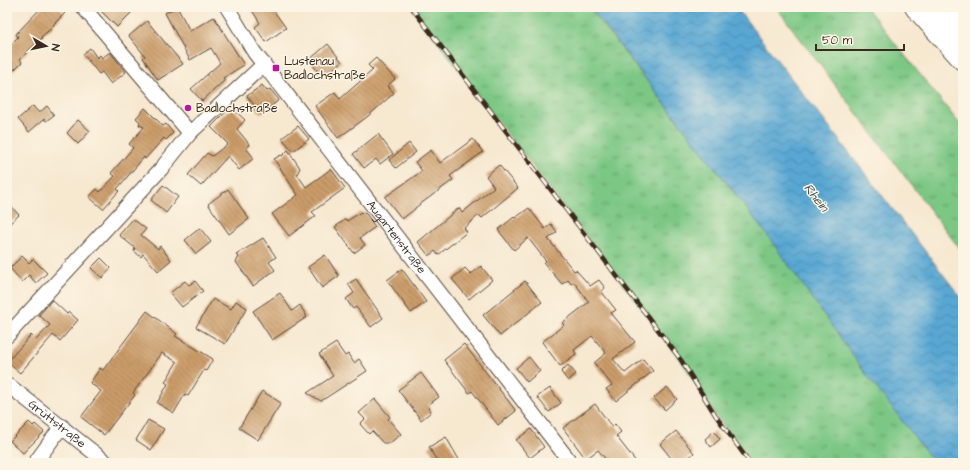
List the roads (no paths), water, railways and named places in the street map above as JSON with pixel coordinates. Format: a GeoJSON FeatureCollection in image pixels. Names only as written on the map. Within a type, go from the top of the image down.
{"type":"FeatureCollection","features":[{"type":"Feature","properties":{"kind":"highway"},"geometry":{"type":"LineString","coordinates":[[916,7],[963,59]]}},
{"type":"Feature","properties":{"kind":"highway"},"geometry":{"type":"LineString","coordinates":[[940,7],[963,33]]}},
{"type":"Feature","properties":{"kind":"street"},"geometry":{"type":"LineString","coordinates":[[83,7],[190,133]]}},
{"type":"Feature","properties":{"kind":"street","name":"Augartenstraße"},"geometry":{"type":"LineString","coordinates":[[227,7],[254,52],[571,463]]}},
{"type":"Feature","properties":{"kind":"street"},"geometry":{"type":"LineString","coordinates":[[7,336],[161,169],[190,133],[264,64]]}},
{"type":"Feature","properties":{"kind":"street","name":"Grüttstraße"},"geometry":{"type":"LineString","coordinates":[[7,384],[108,463]]}},
{"type":"Feature","properties":{"kind":"street"},"geometry":{"type":"LineString","coordinates":[[35,463],[62,426]]}},
{"type":"Feature","properties":{"kind":"water","name":"Rhein"},"geometry":{"type":"Polygon","coordinates":[[[590,7],[736,7],[963,300],[963,463],[935,463],[869,378],[768,236],[590,7]]]}},
{"type":"Feature","properties":{"kind":"railway"},"geometry":{"type":"LineString","coordinates":[[411,7],[681,360],[716,416],[750,463]]}},
{"type":"Feature","properties":{"kind":"place","name":"Lustenau Badlochstraße"},"geometry":{"type":"Point","coordinates":[276,68]}},
{"type":"Feature","properties":{"kind":"place","name":"Badlochstraße"},"geometry":{"type":"Point","coordinates":[188,108]}}]}
